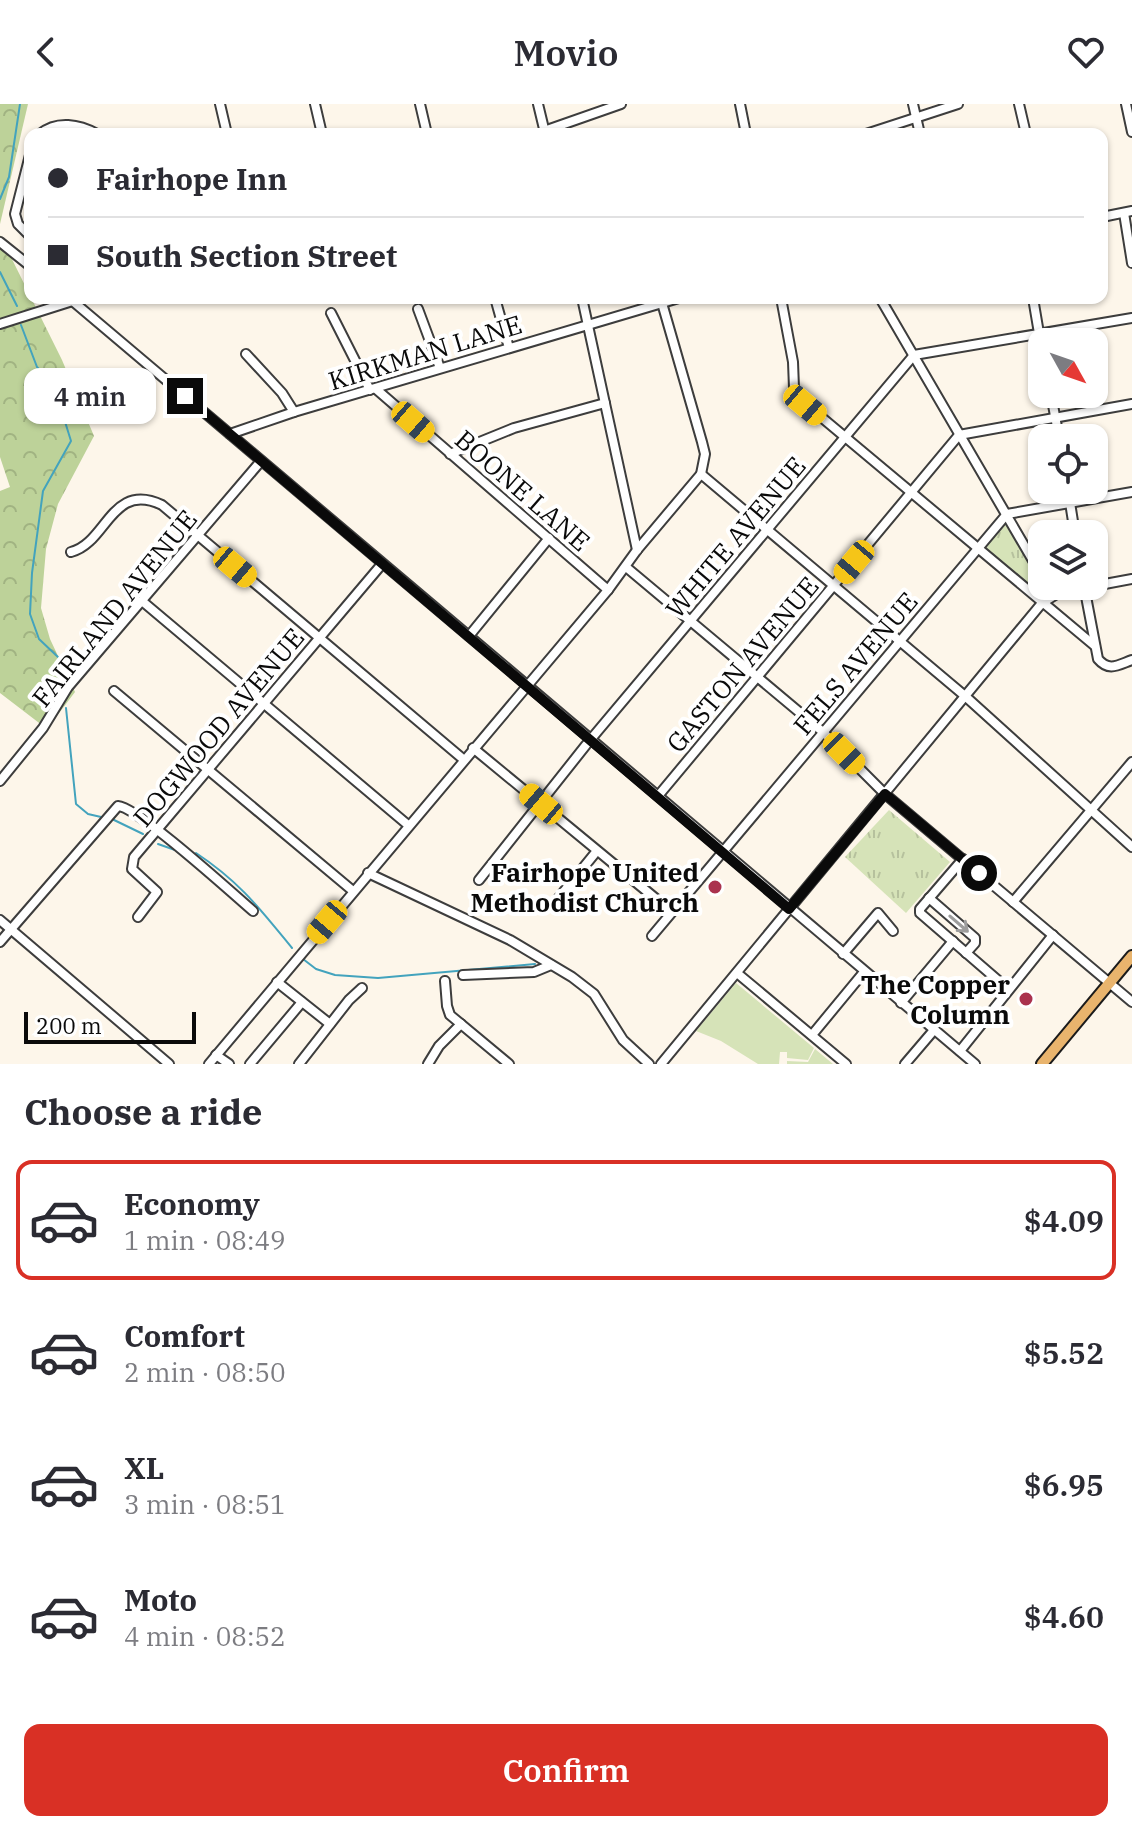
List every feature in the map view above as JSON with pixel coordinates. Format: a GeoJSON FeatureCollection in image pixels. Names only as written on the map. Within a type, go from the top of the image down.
{"type":"FeatureCollection","features":[{"type":"Feature","properties":{"kind":"main road"},"geometry":{"type":"LineString","coordinates":[[1042,1064],[1132,956]]}},
{"type":"Feature","properties":{"kind":"street"},"geometry":{"type":"LineString","coordinates":[[220,104],[226,128]]}},
{"type":"Feature","properties":{"kind":"street"},"geometry":{"type":"LineString","coordinates":[[315,104],[321,128]]}},
{"type":"Feature","properties":{"kind":"street"},"geometry":{"type":"LineString","coordinates":[[420,104],[426,128]]}},
{"type":"Feature","properties":{"kind":"street"},"geometry":{"type":"LineString","coordinates":[[538,104],[543,128]]}},
{"type":"Feature","properties":{"kind":"street"},"geometry":{"type":"LineString","coordinates":[[555,128],[621,104]]}},
{"type":"Feature","properties":{"kind":"street"},"geometry":{"type":"LineString","coordinates":[[740,104],[745,128]]}},
{"type":"Feature","properties":{"kind":"street"},"geometry":{"type":"LineString","coordinates":[[913,104],[919,128]]}},
{"type":"Feature","properties":{"kind":"street"},"geometry":{"type":"LineString","coordinates":[[884,128],[958,104]]}},
{"type":"Feature","properties":{"kind":"street"},"geometry":{"type":"LineString","coordinates":[[1019,104],[1025,128]]}},
{"type":"Feature","properties":{"kind":"street"},"geometry":{"type":"LineString","coordinates":[[1126,104],[1132,132]]}},
{"type":"Feature","properties":{"kind":"street"},"geometry":{"type":"LineString","coordinates":[[51,128],[71,125],[80,128]]}},
{"type":"Feature","properties":{"kind":"street"},"geometry":{"type":"LineString","coordinates":[[24,179],[15,214],[24,231]]}},
{"type":"Feature","properties":{"kind":"street"},"geometry":{"type":"LineString","coordinates":[[1108,216],[1128,212],[1132,263]]}},
{"type":"Feature","properties":{"kind":"street"},"geometry":{"type":"LineString","coordinates":[[0,242],[24,261]]}},
{"type":"Feature","properties":{"kind":"street"},"geometry":{"type":"LineString","coordinates":[[0,324],[56,304]]}},
{"type":"Feature","properties":{"kind":"street"},"geometry":{"type":"LineString","coordinates":[[76,304],[975,1064]]}},
{"type":"Feature","properties":{"kind":"street"},"geometry":{"type":"LineString","coordinates":[[497,304],[509,348]]}},
{"type":"Feature","properties":{"kind":"street"},"geometry":{"type":"LineString","coordinates":[[583,304],[637,550]]}},
{"type":"Feature","properties":{"kind":"street","name":"KIRKMAN LANE"},"geometry":{"type":"LineString","coordinates":[[230,434],[294,412],[658,304]]}},
{"type":"Feature","properties":{"kind":"street"},"geometry":{"type":"LineString","coordinates":[[209,1064],[608,590],[701,474],[705,454],[662,304]]}},
{"type":"Feature","properties":{"kind":"street"},"geometry":{"type":"LineString","coordinates":[[782,304],[793,362],[794,388],[805,405],[1095,646]]}},
{"type":"Feature","properties":{"kind":"street"},"geometry":{"type":"LineString","coordinates":[[884,304],[1028,551]]}},
{"type":"Feature","properties":{"kind":"street"},"geometry":{"type":"LineString","coordinates":[[1034,304],[1037,328]]}},
{"type":"Feature","properties":{"kind":"street"},"geometry":{"type":"LineString","coordinates":[[418,309],[440,368]]}},
{"type":"Feature","properties":{"kind":"street","name":"BOONE LANE"},"geometry":{"type":"LineString","coordinates":[[331,313],[373,390],[608,590]]}},
{"type":"Feature","properties":{"kind":"street"},"geometry":{"type":"LineString","coordinates":[[1069,328],[1132,318]]}},
{"type":"Feature","properties":{"kind":"street"},"geometry":{"type":"LineString","coordinates":[[914,355],[1028,335]]}},
{"type":"Feature","properties":{"kind":"street"},"geometry":{"type":"LineString","coordinates":[[246,354],[282,393],[294,412]]}},
{"type":"Feature","properties":{"kind":"street","name":"WHITE AVENUE"},"geometry":{"type":"LineString","coordinates":[[479,880],[556,781],[914,355]]}},
{"type":"Feature","properties":{"kind":"street"},"geometry":{"type":"LineString","coordinates":[[450,454],[514,428],[605,403]]}},
{"type":"Feature","properties":{"kind":"street"},"geometry":{"type":"LineString","coordinates":[[959,435],[1132,404]]}},
{"type":"Feature","properties":{"kind":"street"},"geometry":{"type":"LineString","coordinates":[[1054,408],[1057,424]]}},
{"type":"Feature","properties":{"kind":"street","name":"GASTON AVENUE"},"geometry":{"type":"LineString","coordinates":[[658,796],[959,435]]}},
{"type":"Feature","properties":{"kind":"street","name":"FAIRLAND AVENUE"},"geometry":{"type":"LineString","coordinates":[[0,781],[43,728],[68,687],[261,461]]}},
{"type":"Feature","properties":{"kind":"street"},"geometry":{"type":"LineString","coordinates":[[701,474],[965,696],[1132,847]]}},
{"type":"Feature","properties":{"kind":"street"},"geometry":{"type":"LineString","coordinates":[[1108,496],[1132,492]]}},
{"type":"Feature","properties":{"kind":"street"},"geometry":{"type":"LineString","coordinates":[[71,552],[83,548],[119,508],[136,500],[149,500],[162,505],[463,759]]}},
{"type":"Feature","properties":{"kind":"street"},"geometry":{"type":"LineString","coordinates":[[1007,514],[1060,504]]}},
{"type":"Feature","properties":{"kind":"street","name":"FELS AVENUE"},"geometry":{"type":"LineString","coordinates":[[652,936],[1007,514]]}},
{"type":"Feature","properties":{"kind":"street"},"geometry":{"type":"LineString","coordinates":[[469,636],[549,538]]}},
{"type":"Feature","properties":{"kind":"street","name":"DOGWOOD AVENUE"},"geometry":{"type":"LineString","coordinates":[[138,917],[158,892],[131,866],[134,857],[382,564]]}},
{"type":"Feature","properties":{"kind":"street"},"geometry":{"type":"LineString","coordinates":[[626,567],[823,732],[885,794],[1132,1002]]}},
{"type":"Feature","properties":{"kind":"street"},"geometry":{"type":"LineString","coordinates":[[1108,583],[1132,579]]}},
{"type":"Feature","properties":{"kind":"street"},"geometry":{"type":"LineString","coordinates":[[661,1064],[1044,600]]}},
{"type":"Feature","properties":{"kind":"street"},"geometry":{"type":"LineString","coordinates":[[1090,600],[1098,659],[1104,666],[1112,667],[1132,660]]}},
{"type":"Feature","properties":{"kind":"street"},"geometry":{"type":"LineString","coordinates":[[142,601],[408,825]]}},
{"type":"Feature","properties":{"kind":"street"},"geometry":{"type":"LineString","coordinates":[[114,691],[353,891]]}},
{"type":"Feature","properties":{"kind":"street"},"geometry":{"type":"LineString","coordinates":[[473,748],[672,912]]}},
{"type":"Feature","properties":{"kind":"street"},"geometry":{"type":"LineString","coordinates":[[1013,902],[1132,762]]}},
{"type":"Feature","properties":{"kind":"street"},"geometry":{"type":"LineString","coordinates":[[0,942],[118,806],[131,810],[253,911]]}},
{"type":"Feature","properties":{"kind":"street"},"geometry":{"type":"LineString","coordinates":[[557,900],[596,852]]}},
{"type":"Feature","properties":{"kind":"street"},"geometry":{"type":"LineString","coordinates":[[963,859],[920,909],[920,913],[1008,989]]}},
{"type":"Feature","properties":{"kind":"street"},"geometry":{"type":"LineString","coordinates":[[368,873],[510,940],[594,994],[623,1040],[649,1064]]}},
{"type":"Feature","properties":{"kind":"street"},"geometry":{"type":"LineString","coordinates":[[929,898],[975,938],[975,943],[966,953]]}},
{"type":"Feature","properties":{"kind":"street"},"geometry":{"type":"LineString","coordinates":[[843,954],[878,913],[893,931]]}},
{"type":"Feature","properties":{"kind":"street"},"geometry":{"type":"LineString","coordinates":[[0,920],[169,1064]]}},
{"type":"Feature","properties":{"kind":"street"},"geometry":{"type":"LineString","coordinates":[[960,1051],[1053,935]]}},
{"type":"Feature","properties":{"kind":"street"},"geometry":{"type":"LineString","coordinates":[[901,1003],[953,941]]}},
{"type":"Feature","properties":{"kind":"street"},"geometry":{"type":"LineString","coordinates":[[463,975],[534,972],[551,965]]}},
{"type":"Feature","properties":{"kind":"street"},"geometry":{"type":"LineString","coordinates":[[812,1035],[864,972]]}},
{"type":"Feature","properties":{"kind":"street"},"geometry":{"type":"LineString","coordinates":[[737,973],[846,1064]]}},
{"type":"Feature","properties":{"kind":"street"},"geometry":{"type":"LineString","coordinates":[[445,981],[448,1011],[509,1064]]}},
{"type":"Feature","properties":{"kind":"street"},"geometry":{"type":"LineString","coordinates":[[277,982],[330,1024]]}},
{"type":"Feature","properties":{"kind":"street"},"geometry":{"type":"LineString","coordinates":[[299,1064],[362,988]]}},
{"type":"Feature","properties":{"kind":"street"},"geometry":{"type":"LineString","coordinates":[[250,1064],[302,1002]]}},
{"type":"Feature","properties":{"kind":"street"},"geometry":{"type":"LineString","coordinates":[[428,1064],[439,1046],[461,1024]]}},
{"type":"Feature","properties":{"kind":"street"},"geometry":{"type":"LineString","coordinates":[[905,1064],[934,1030]]}},
{"type":"Feature","properties":{"kind":"street"},"geometry":{"type":"LineString","coordinates":[[216,1055],[229,1064]]}},
{"type":"Feature","properties":{"kind":"green space"},"geometry":{"type":"Polygon","coordinates":[[[0,104],[28,104],[0,224],[0,104]]]}},
{"type":"Feature","properties":{"kind":"green space"},"geometry":{"type":"Polygon","coordinates":[[[0,235],[24,283],[24,304],[34,304],[94,436],[58,504],[46,549],[41,608],[50,639],[75,692],[47,729],[0,693],[0,491],[10,487],[0,457],[0,235]]]}},
{"type":"Feature","properties":{"kind":"green space"},"geometry":{"type":"Polygon","coordinates":[[[1005,524],[1028,561],[1028,586],[983,548],[1005,524]]]}},
{"type":"Feature","properties":{"kind":"green space"},"geometry":{"type":"Polygon","coordinates":[[[889,810],[950,862],[906,913],[845,857],[889,810]]]}},
{"type":"Feature","properties":{"kind":"green space"},"geometry":{"type":"Polygon","coordinates":[[[736,983],[814,1048],[808,1060],[787,1058],[787,1052],[780,1052],[779,1064],[758,1064],[721,1041],[696,1031],[736,983]]]}},
{"type":"Feature","properties":{"kind":"green space"},"geometry":{"type":"Polygon","coordinates":[[[815,1049],[833,1064],[787,1064],[787,1061],[808,1062],[815,1049]]]}},
{"type":"Feature","properties":{"kind":"waterway"},"geometry":{"type":"LineString","coordinates":[[0,199],[9,177],[20,104]]}},
{"type":"Feature","properties":{"kind":"waterway"},"geometry":{"type":"LineString","coordinates":[[0,272],[17,306]]}},
{"type":"Feature","properties":{"kind":"waterway"},"geometry":{"type":"LineString","coordinates":[[21,325],[37,367],[49,380],[71,441],[43,491],[30,614],[39,639],[59,658],[63,681]]}},
{"type":"Feature","properties":{"kind":"waterway"},"geometry":{"type":"LineString","coordinates":[[66,708],[76,804],[88,814],[101,817]]}},
{"type":"Feature","properties":{"kind":"waterway"},"geometry":{"type":"LineString","coordinates":[[112,819],[143,834]]}},
{"type":"Feature","properties":{"kind":"waterway"},"geometry":{"type":"LineString","coordinates":[[158,844],[175,850]]}},
{"type":"Feature","properties":{"kind":"waterway"},"geometry":{"type":"LineString","coordinates":[[196,853],[237,886],[292,948]]}},
{"type":"Feature","properties":{"kind":"waterway"},"geometry":{"type":"LineString","coordinates":[[303,959],[316,969],[335,975],[378,978],[535,964]]}},
{"type":"Feature","properties":{"kind":"place","name":"Fairhope United Methodist Church"},"geometry":{"type":"Point","coordinates":[715,887]}},
{"type":"Feature","properties":{"kind":"place","name":"The Copper Column"},"geometry":{"type":"Point","coordinates":[1026,999]}},
{"type":"Feature","properties":{"kind":"route"},"geometry":{"type":"LineString","coordinates":[[185,396],[789,909],[885,794],[979,873]]}}]}
